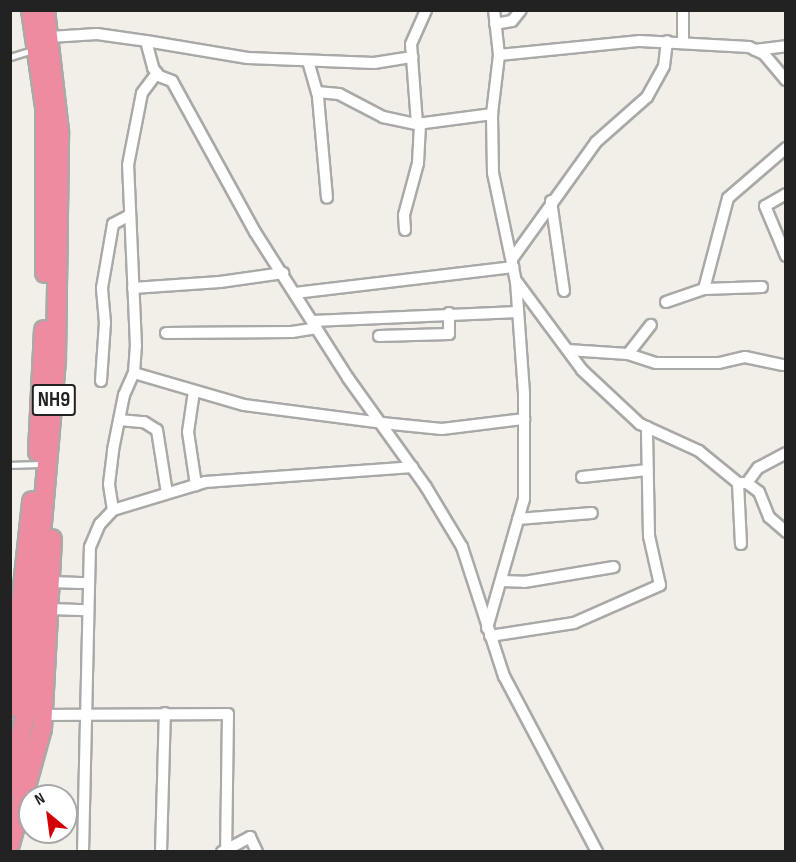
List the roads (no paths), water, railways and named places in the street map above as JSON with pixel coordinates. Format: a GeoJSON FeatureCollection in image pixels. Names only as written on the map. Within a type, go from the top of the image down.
{"type":"FeatureCollection","features":[{"type":"Feature","properties":{"kind":"highway","name":"NH9"},"geometry":{"type":"LineString","coordinates":[[31,10],[41,42]]}},
{"type":"Feature","properties":{"kind":"highway","name":"NH9"},"geometry":{"type":"LineString","coordinates":[[10,788],[26,710],[42,464],[52,258],[52,206],[41,42],[45,10]]}},
{"type":"Feature","properties":{"kind":"highway","name":"NH9"},"geometry":{"type":"LineString","coordinates":[[10,708],[42,464]]}},
{"type":"Feature","properties":{"kind":"highway"},"geometry":{"type":"LineString","coordinates":[[10,844],[32,774],[44,715],[53,519],[42,464]]}},
{"type":"Feature","properties":{"kind":"street"},"geometry":{"type":"LineString","coordinates":[[405,230],[404,215],[418,163],[418,124],[411,44],[426,10]]}},
{"type":"Feature","properties":{"kind":"street"},"geometry":{"type":"LineString","coordinates":[[488,632],[524,499],[524,419],[516,282],[493,173],[492,114],[499,55],[494,10]]}},
{"type":"Feature","properties":{"kind":"street"},"geometry":{"type":"LineString","coordinates":[[495,24],[512,21],[521,10]]}},
{"type":"Feature","properties":{"kind":"street"},"geometry":{"type":"LineString","coordinates":[[683,10],[683,42]]}},
{"type":"Feature","properties":{"kind":"street"},"geometry":{"type":"LineString","coordinates":[[41,42],[97,34],[248,58],[374,63],[413,57]]}},
{"type":"Feature","properties":{"kind":"street"},"geometry":{"type":"LineString","coordinates":[[146,41],[157,73],[172,81],[255,232],[412,467],[462,547],[504,676],[597,852]]}},
{"type":"Feature","properties":{"kind":"street"},"geometry":{"type":"LineString","coordinates":[[499,55],[668,41],[755,50],[786,46]]}},
{"type":"Feature","properties":{"kind":"street"},"geometry":{"type":"LineString","coordinates":[[512,263],[551,201],[596,142],[647,97],[663,66],[668,41]]}},
{"type":"Feature","properties":{"kind":"street"},"geometry":{"type":"LineString","coordinates":[[755,50],[764,54],[786,80]]}},
{"type":"Feature","properties":{"kind":"street"},"geometry":{"type":"LineString","coordinates":[[308,61],[317,92],[327,198]]}},
{"type":"Feature","properties":{"kind":"street"},"geometry":{"type":"LineString","coordinates":[[114,510],[109,484],[119,420],[134,373],[128,165],[142,93],[157,73]]}},
{"type":"Feature","properties":{"kind":"street"},"geometry":{"type":"LineString","coordinates":[[317,92],[339,94],[383,117],[418,124],[492,114]]}},
{"type":"Feature","properties":{"kind":"street"},"geometry":{"type":"LineString","coordinates":[[704,289],[728,198],[786,148]]}},
{"type":"Feature","properties":{"kind":"street"},"geometry":{"type":"LineString","coordinates":[[786,194],[765,206],[782,236],[786,256]]}},
{"type":"Feature","properties":{"kind":"street"},"geometry":{"type":"LineString","coordinates":[[551,201],[564,291]]}},
{"type":"Feature","properties":{"kind":"street"},"geometry":{"type":"LineString","coordinates":[[101,381],[105,323],[102,288],[113,224],[130,214]]}},
{"type":"Feature","properties":{"kind":"street"},"geometry":{"type":"LineString","coordinates":[[295,292],[512,263]]}},
{"type":"Feature","properties":{"kind":"street"},"geometry":{"type":"LineString","coordinates":[[133,288],[220,282],[283,273]]}},
{"type":"Feature","properties":{"kind":"street"},"geometry":{"type":"LineString","coordinates":[[516,282],[582,370],[647,427],[699,451],[742,483],[759,492],[769,517],[786,532]]}},
{"type":"Feature","properties":{"kind":"street"},"geometry":{"type":"LineString","coordinates":[[666,302],[704,289],[762,286]]}},
{"type":"Feature","properties":{"kind":"street"},"geometry":{"type":"LineString","coordinates":[[166,333],[292,332],[315,324],[449,313],[518,312]]}},
{"type":"Feature","properties":{"kind":"street"},"geometry":{"type":"LineString","coordinates":[[379,336],[449,334],[449,313]]}},
{"type":"Feature","properties":{"kind":"street"},"geometry":{"type":"LineString","coordinates":[[628,354],[651,325]]}},
{"type":"Feature","properties":{"kind":"street"},"geometry":{"type":"LineString","coordinates":[[568,350],[628,354],[656,363],[719,363],[745,357],[783,365]]}},
{"type":"Feature","properties":{"kind":"street"},"geometry":{"type":"LineString","coordinates":[[134,373],[244,405],[382,423],[442,429],[524,419]]}},
{"type":"Feature","properties":{"kind":"street"},"geometry":{"type":"LineString","coordinates":[[194,391],[188,432],[196,485]]}},
{"type":"Feature","properties":{"kind":"street"},"geometry":{"type":"LineString","coordinates":[[119,420],[144,422],[157,430],[166,493]]}},
{"type":"Feature","properties":{"kind":"street"},"geometry":{"type":"LineString","coordinates":[[488,632],[574,623],[660,585],[650,536],[647,427]]}},
{"type":"Feature","properties":{"kind":"street"},"geometry":{"type":"LineString","coordinates":[[741,544],[742,483],[758,468],[786,453]]}},
{"type":"Feature","properties":{"kind":"street"},"geometry":{"type":"LineString","coordinates":[[83,852],[88,583],[90,547],[100,524],[114,510],[196,485],[412,467]]}},
{"type":"Feature","properties":{"kind":"street"},"geometry":{"type":"LineString","coordinates":[[582,477],[648,470]]}},
{"type":"Feature","properties":{"kind":"street"},"geometry":{"type":"LineString","coordinates":[[518,519],[592,513]]}},
{"type":"Feature","properties":{"kind":"street"},"geometry":{"type":"LineString","coordinates":[[501,581],[524,582],[614,567]]}},
{"type":"Feature","properties":{"kind":"street"},"geometry":{"type":"LineString","coordinates":[[51,582],[88,583]]}},
{"type":"Feature","properties":{"kind":"street"},"geometry":{"type":"LineString","coordinates":[[50,609],[87,610]]}},
{"type":"Feature","properties":{"kind":"street"},"geometry":{"type":"LineString","coordinates":[[161,852],[165,713]]}},
{"type":"Feature","properties":{"kind":"street"},"geometry":{"type":"LineString","coordinates":[[44,715],[228,714],[224,851],[250,837],[257,852]]}},
{"type":"Feature","properties":{"kind":"lane"},"geometry":{"type":"LineString","coordinates":[[10,57],[41,42]]}},
{"type":"Feature","properties":{"kind":"lane"},"geometry":{"type":"LineString","coordinates":[[10,465],[42,464]]}}]}
